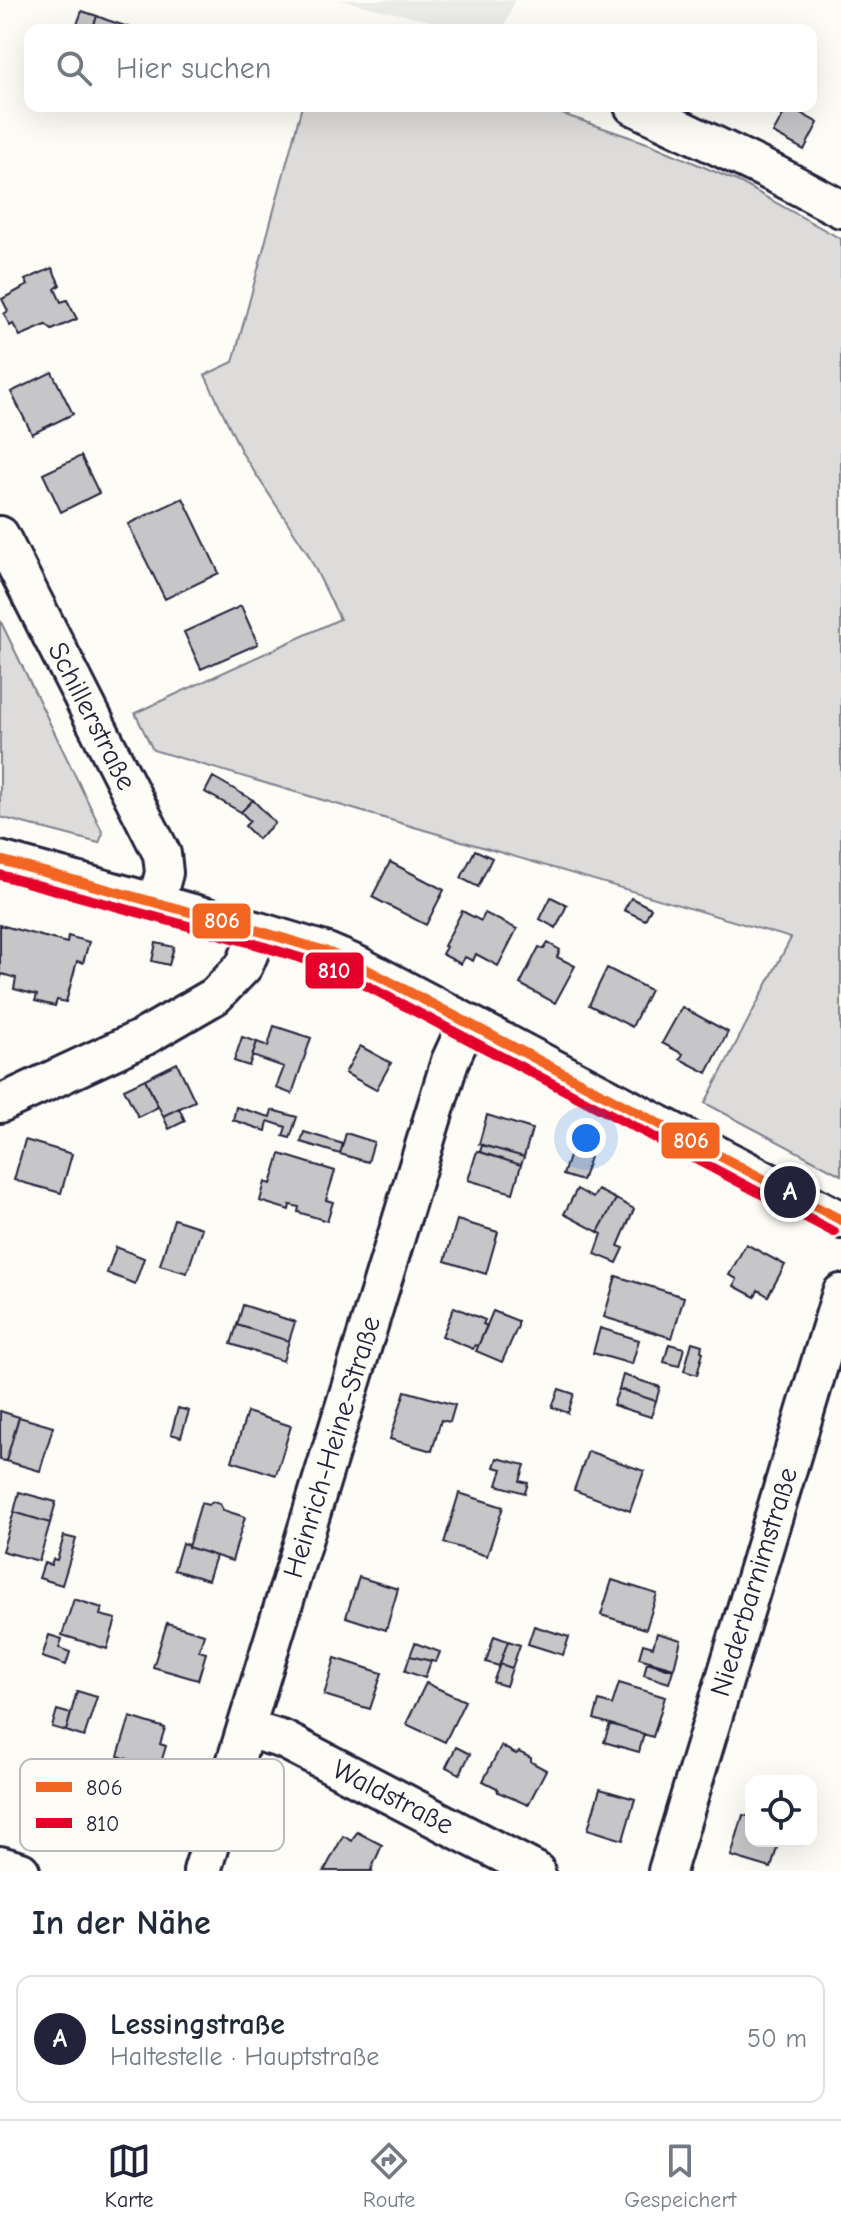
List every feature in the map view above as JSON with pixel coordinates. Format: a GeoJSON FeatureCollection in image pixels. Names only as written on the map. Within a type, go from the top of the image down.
{"type":"FeatureCollection","features":[{"type":"Feature","properties":{"kind":"street"},"geometry":{"type":"LineString","coordinates":[[646,112],[841,209]]}},
{"type":"Feature","properties":{"kind":"street","name":"Schillerstraße"},"geometry":{"type":"LineString","coordinates":[[0,535],[162,854],[164,873],[156,902]]}},
{"type":"Feature","properties":{"kind":"street"},"geometry":{"type":"LineString","coordinates":[[0,860],[259,931],[325,951],[358,965],[841,1220]]}},
{"type":"Feature","properties":{"kind":"street"},"geometry":{"type":"LineString","coordinates":[[0,1104],[144,1037],[215,996],[244,966],[259,931]]}},
{"type":"Feature","properties":{"kind":"street","name":"Heinrich-Heine-Straße"},"geometry":{"type":"LineString","coordinates":[[237,1759],[450,1061],[467,1024]]}},
{"type":"Feature","properties":{"kind":"street","name":"Niederbarnimstraße"},"geometry":{"type":"LineString","coordinates":[[667,1871],[841,1293]]}},
{"type":"Feature","properties":{"kind":"street","name":"Waldstraße"},"geometry":{"type":"LineString","coordinates":[[247,1729],[284,1740],[536,1871]]}},
{"type":"Feature","properties":{"kind":"street","name":"Heinrich-Heine-Straße"},"geometry":{"type":"LineString","coordinates":[[202,1871],[208,1851]]}},
{"type":"Feature","properties":{"kind":"street"},"geometry":{"type":"LineString","coordinates":[[0,1865],[21,1871]]}},
{"type":"Feature","properties":{"kind":"shaded area"},"geometry":{"type":"Polygon","coordinates":[[[340,0],[515,0],[505,24],[442,24],[340,0]]]}},
{"type":"Feature","properties":{"kind":"shaded area"},"geometry":{"type":"Polygon","coordinates":[[[300,112],[557,112],[650,144],[739,182],[841,239],[841,1175],[705,1103],[791,938],[153,750],[135,713],[340,619],[307,552],[242,453],[205,375],[233,362],[300,112]]]}},
{"type":"Feature","properties":{"kind":"shaded area"},"geometry":{"type":"Polygon","coordinates":[[[0,620],[103,833],[99,843],[0,817],[0,620]]]}},
{"type":"Feature","properties":{"kind":"building"},"geometry":{"type":"Polygon","coordinates":[[[82,11],[97,16],[94,24],[77,24],[82,11]]]}},
{"type":"Feature","properties":{"kind":"building"},"geometry":{"type":"Polygon","coordinates":[[[97,16],[119,24],[94,24],[97,16]]]}},
{"type":"Feature","properties":{"kind":"building"},"geometry":{"type":"Polygon","coordinates":[[[785,112],[799,112],[818,123],[804,150],[773,133],[785,112]]]}},
{"type":"Feature","properties":{"kind":"building"},"geometry":{"type":"Polygon","coordinates":[[[52,268],[60,285],[55,289],[61,302],[67,300],[77,319],[52,330],[46,325],[20,336],[4,314],[8,311],[2,299],[28,285],[25,280],[52,268]]]}},
{"type":"Feature","properties":{"kind":"building"},"geometry":{"type":"Polygon","coordinates":[[[52,372],[73,414],[32,434],[11,392],[52,372]]]}},
{"type":"Feature","properties":{"kind":"building"},"geometry":{"type":"Polygon","coordinates":[[[81,456],[99,493],[61,512],[43,474],[81,456]]]}},
{"type":"Feature","properties":{"kind":"building"},"geometry":{"type":"Polygon","coordinates":[[[183,498],[219,573],[165,599],[128,524],[183,498]]]}},
{"type":"Feature","properties":{"kind":"building"},"geometry":{"type":"Polygon","coordinates":[[[241,606],[258,644],[201,669],[184,632],[241,606]]]}},
{"type":"Feature","properties":{"kind":"building"},"geometry":{"type":"Polygon","coordinates":[[[213,777],[253,800],[241,812],[205,792],[213,777]]]}},
{"type":"Feature","properties":{"kind":"building"},"geometry":{"type":"Polygon","coordinates":[[[253,800],[275,823],[258,839],[245,826],[250,821],[241,812],[253,800]]]}},
{"type":"Feature","properties":{"kind":"building"},"geometry":{"type":"Polygon","coordinates":[[[475,850],[492,858],[478,887],[461,878],[475,850]]]}},
{"type":"Feature","properties":{"kind":"building"},"geometry":{"type":"Polygon","coordinates":[[[390,862],[444,890],[426,925],[372,897],[390,862]]]}},
{"type":"Feature","properties":{"kind":"building"},"geometry":{"type":"Polygon","coordinates":[[[551,897],[567,905],[556,928],[540,919],[551,897]]]}},
{"type":"Feature","properties":{"kind":"building"},"geometry":{"type":"Polygon","coordinates":[[[631,898],[651,908],[645,920],[624,910],[631,898]]]}},
{"type":"Feature","properties":{"kind":"building"},"geometry":{"type":"Polygon","coordinates":[[[462,911],[481,921],[485,913],[517,929],[498,966],[476,954],[473,961],[465,957],[461,964],[442,954],[462,911]]]}},
{"type":"Feature","properties":{"kind":"building"},"geometry":{"type":"Polygon","coordinates":[[[0,925],[67,943],[68,936],[89,942],[83,963],[77,961],[66,1002],[57,1000],[55,1006],[35,1001],[37,995],[14,989],[16,978],[2,974],[0,980],[0,925]]]}},
{"type":"Feature","properties":{"kind":"building"},"geometry":{"type":"Polygon","coordinates":[[[156,943],[174,947],[169,965],[152,961],[156,943]]]}},
{"type":"Feature","properties":{"kind":"building"},"geometry":{"type":"Polygon","coordinates":[[[548,943],[560,950],[557,957],[575,966],[555,1003],[520,984],[539,947],[544,949],[548,943]]]}},
{"type":"Feature","properties":{"kind":"building"},"geometry":{"type":"Polygon","coordinates":[[[607,968],[650,990],[632,1027],[589,1005],[607,968]]]}},
{"type":"Feature","properties":{"kind":"building"},"geometry":{"type":"Polygon","coordinates":[[[682,1007],[728,1032],[707,1073],[680,1059],[683,1054],[662,1043],[682,1007]]]}},
{"type":"Feature","properties":{"kind":"building"},"geometry":{"type":"Polygon","coordinates":[[[274,1026],[311,1038],[292,1094],[276,1088],[284,1067],[252,1056],[257,1042],[268,1046],[274,1026]]]}},
{"type":"Feature","properties":{"kind":"building"},"geometry":{"type":"Polygon","coordinates":[[[242,1037],[257,1042],[249,1066],[234,1061],[242,1037]]]}},
{"type":"Feature","properties":{"kind":"building"},"geometry":{"type":"Polygon","coordinates":[[[360,1046],[391,1063],[376,1090],[345,1073],[360,1046]]]}},
{"type":"Feature","properties":{"kind":"building"},"geometry":{"type":"Polygon","coordinates":[[[177,1063],[195,1101],[163,1116],[145,1079],[177,1063]]]}},
{"type":"Feature","properties":{"kind":"building"},"geometry":{"type":"Polygon","coordinates":[[[145,1079],[158,1107],[138,1117],[124,1089],[145,1079]]]}},
{"type":"Feature","properties":{"kind":"building"},"geometry":{"type":"Polygon","coordinates":[[[236,1107],[270,1117],[272,1110],[297,1117],[290,1138],[283,1136],[286,1127],[268,1121],[266,1131],[233,1120],[236,1107]]]}},
{"type":"Feature","properties":{"kind":"building"},"geometry":{"type":"Polygon","coordinates":[[[179,1108],[185,1121],[169,1129],[163,1116],[179,1108]]]}},
{"type":"Feature","properties":{"kind":"building"},"geometry":{"type":"Polygon","coordinates":[[[487,1115],[532,1129],[524,1157],[479,1144],[487,1115]]]}},
{"type":"Feature","properties":{"kind":"building"},"geometry":{"type":"Polygon","coordinates":[[[304,1132],[343,1144],[340,1154],[301,1142],[304,1132]]]}},
{"type":"Feature","properties":{"kind":"building"},"geometry":{"type":"Polygon","coordinates":[[[346,1133],[374,1142],[368,1162],[340,1154],[346,1133]]]}},
{"type":"Feature","properties":{"kind":"building"},"geometry":{"type":"Polygon","coordinates":[[[25,1140],[72,1154],[61,1193],[14,1180],[25,1140]]]}},
{"type":"Feature","properties":{"kind":"building"},"geometry":{"type":"Polygon","coordinates":[[[482,1145],[524,1157],[521,1165],[480,1152],[482,1145]]]}},
{"type":"Feature","properties":{"kind":"building"},"geometry":{"type":"Polygon","coordinates":[[[571,1150],[590,1157],[582,1181],[563,1175],[571,1150]]]}},
{"type":"Feature","properties":{"kind":"building"},"geometry":{"type":"Polygon","coordinates":[[[477,1151],[521,1165],[513,1193],[468,1180],[477,1151]]]}},
{"type":"Feature","properties":{"kind":"building"},"geometry":{"type":"Polygon","coordinates":[[[280,1154],[335,1171],[326,1200],[333,1202],[327,1221],[298,1212],[299,1207],[290,1205],[289,1210],[260,1201],[265,1182],[271,1184],[280,1154]]]}},
{"type":"Feature","properties":{"kind":"building"},"geometry":{"type":"Polygon","coordinates":[[[577,1189],[593,1198],[598,1190],[616,1199],[598,1232],[564,1214],[577,1189]]]}},
{"type":"Feature","properties":{"kind":"building"},"geometry":{"type":"Polygon","coordinates":[[[616,1199],[634,1209],[618,1246],[624,1248],[617,1263],[595,1254],[602,1234],[598,1232],[616,1199]]]}},
{"type":"Feature","properties":{"kind":"building"},"geometry":{"type":"Polygon","coordinates":[[[174,1219],[202,1228],[187,1273],[160,1265],[174,1219]]]}},
{"type":"Feature","properties":{"kind":"building"},"geometry":{"type":"Polygon","coordinates":[[[457,1220],[498,1232],[486,1274],[445,1261],[457,1220]]]}},
{"type":"Feature","properties":{"kind":"building"},"geometry":{"type":"Polygon","coordinates":[[[746,1244],[785,1265],[768,1296],[758,1290],[755,1297],[734,1286],[737,1279],[729,1275],[746,1244]]]}},
{"type":"Feature","properties":{"kind":"building"},"geometry":{"type":"Polygon","coordinates":[[[116,1247],[144,1258],[135,1284],[107,1273],[116,1247]]]}},
{"type":"Feature","properties":{"kind":"building"},"geometry":{"type":"Polygon","coordinates":[[[616,1276],[684,1297],[672,1338],[604,1317],[616,1276]]]}},
{"type":"Feature","properties":{"kind":"building"},"geometry":{"type":"Polygon","coordinates":[[[243,1305],[295,1322],[289,1341],[237,1325],[243,1305]]]}},
{"type":"Feature","properties":{"kind":"building"},"geometry":{"type":"Polygon","coordinates":[[[454,1307],[485,1320],[483,1324],[487,1326],[478,1346],[475,1345],[473,1349],[442,1336],[454,1307]]]}},
{"type":"Feature","properties":{"kind":"building"},"geometry":{"type":"Polygon","coordinates":[[[493,1311],[518,1321],[502,1362],[476,1351],[493,1311]]]}},
{"type":"Feature","properties":{"kind":"building"},"geometry":{"type":"Polygon","coordinates":[[[237,1325],[289,1341],[283,1361],[231,1344],[237,1325]]]}},
{"type":"Feature","properties":{"kind":"building"},"geometry":{"type":"Polygon","coordinates":[[[600,1328],[639,1340],[632,1364],[593,1353],[600,1328]]]}},
{"type":"Feature","properties":{"kind":"building"},"geometry":{"type":"Polygon","coordinates":[[[692,1342],[702,1345],[697,1375],[684,1371],[692,1342]]]}},
{"type":"Feature","properties":{"kind":"building"},"geometry":{"type":"Polygon","coordinates":[[[669,1344],[684,1348],[679,1366],[664,1362],[669,1344]]]}},
{"type":"Feature","properties":{"kind":"building"},"geometry":{"type":"Polygon","coordinates":[[[623,1375],[660,1387],[656,1401],[619,1389],[623,1375]]]}},
{"type":"Feature","properties":{"kind":"building"},"geometry":{"type":"Polygon","coordinates":[[[559,1389],[574,1394],[568,1413],[552,1407],[559,1389]]]}},
{"type":"Feature","properties":{"kind":"building"},"geometry":{"type":"Polygon","coordinates":[[[619,1389],[656,1401],[651,1417],[613,1405],[619,1389]]]}},
{"type":"Feature","properties":{"kind":"building"},"geometry":{"type":"Polygon","coordinates":[[[405,1391],[455,1405],[450,1422],[441,1420],[432,1451],[390,1439],[405,1391]]]}},
{"type":"Feature","properties":{"kind":"building"},"geometry":{"type":"Polygon","coordinates":[[[178,1408],[189,1411],[181,1437],[171,1434],[178,1408]]]}},
{"type":"Feature","properties":{"kind":"building"},"geometry":{"type":"Polygon","coordinates":[[[0,1411],[19,1417],[6,1461],[0,1460],[0,1411]]]}},
{"type":"Feature","properties":{"kind":"building"},"geometry":{"type":"Polygon","coordinates":[[[247,1412],[291,1426],[276,1475],[232,1461],[247,1412]]]}},
{"type":"Feature","properties":{"kind":"building"},"geometry":{"type":"Polygon","coordinates":[[[19,1417],[53,1427],[40,1471],[6,1461],[19,1417]]]}},
{"type":"Feature","properties":{"kind":"building"},"geometry":{"type":"Polygon","coordinates":[[[588,1451],[644,1471],[630,1511],[574,1490],[588,1451]]]}},
{"type":"Feature","properties":{"kind":"building"},"geometry":{"type":"Polygon","coordinates":[[[497,1458],[525,1465],[520,1481],[528,1483],[525,1493],[497,1485],[502,1469],[494,1467],[497,1458]]]}},
{"type":"Feature","properties":{"kind":"building"},"geometry":{"type":"Polygon","coordinates":[[[19,1492],[56,1502],[50,1523],[14,1512],[19,1492]]]}},
{"type":"Feature","properties":{"kind":"building"},"geometry":{"type":"Polygon","coordinates":[[[459,1493],[503,1507],[487,1556],[444,1543],[459,1493]]]}},
{"type":"Feature","properties":{"kind":"building"},"geometry":{"type":"Polygon","coordinates":[[[213,1502],[220,1504],[223,1510],[245,1517],[232,1561],[188,1547],[201,1503],[208,1505],[213,1502]]]}},
{"type":"Feature","properties":{"kind":"building"},"geometry":{"type":"Polygon","coordinates":[[[14,1512],[50,1523],[39,1561],[2,1551],[14,1512]]]}},
{"type":"Feature","properties":{"kind":"building"},"geometry":{"type":"Polygon","coordinates":[[[64,1536],[76,1539],[62,1585],[39,1578],[44,1563],[51,1565],[53,1559],[57,1560],[64,1536]]]}},
{"type":"Feature","properties":{"kind":"building"},"geometry":{"type":"Polygon","coordinates":[[[182,1543],[216,1556],[208,1580],[174,1570],[182,1543]]]}},
{"type":"Feature","properties":{"kind":"building"},"geometry":{"type":"Polygon","coordinates":[[[359,1577],[398,1589],[386,1630],[346,1617],[359,1577]]]}},
{"type":"Feature","properties":{"kind":"building"},"geometry":{"type":"Polygon","coordinates":[[[612,1580],[657,1594],[646,1629],[601,1615],[612,1580]]]}},
{"type":"Feature","properties":{"kind":"building"},"geometry":{"type":"Polygon","coordinates":[[[74,1599],[102,1608],[100,1615],[116,1619],[107,1649],[62,1635],[74,1599]]]}},
{"type":"Feature","properties":{"kind":"building"},"geometry":{"type":"Polygon","coordinates":[[[167,1623],[204,1634],[199,1651],[206,1653],[198,1680],[153,1667],[167,1623]]]}},
{"type":"Feature","properties":{"kind":"building"},"geometry":{"type":"Polygon","coordinates":[[[534,1626],[569,1637],[563,1655],[528,1644],[534,1626]]]}},
{"type":"Feature","properties":{"kind":"building"},"geometry":{"type":"Polygon","coordinates":[[[657,1633],[681,1640],[674,1668],[639,1658],[643,1644],[653,1647],[657,1633]]]}},
{"type":"Feature","properties":{"kind":"building"},"geometry":{"type":"Polygon","coordinates":[[[49,1635],[62,1639],[59,1648],[70,1652],[66,1665],[42,1657],[49,1635]]]}},
{"type":"Feature","properties":{"kind":"building"},"geometry":{"type":"Polygon","coordinates":[[[494,1636],[508,1641],[499,1666],[486,1662],[494,1636]]]}},
{"type":"Feature","properties":{"kind":"building"},"geometry":{"type":"Polygon","coordinates":[[[508,1641],[520,1645],[512,1668],[500,1664],[508,1641]]]}},
{"type":"Feature","properties":{"kind":"building"},"geometry":{"type":"Polygon","coordinates":[[[415,1643],[440,1652],[436,1662],[410,1656],[415,1643]]]}},
{"type":"Feature","properties":{"kind":"building"},"geometry":{"type":"Polygon","coordinates":[[[410,1656],[431,1661],[425,1678],[405,1671],[410,1656]]]}},
{"type":"Feature","properties":{"kind":"building"},"geometry":{"type":"Polygon","coordinates":[[[335,1658],[382,1673],[370,1709],[324,1695],[335,1658]]]}},
{"type":"Feature","properties":{"kind":"building"},"geometry":{"type":"Polygon","coordinates":[[[647,1662],[673,1670],[669,1683],[644,1675],[647,1662]]]}},
{"type":"Feature","properties":{"kind":"building"},"geometry":{"type":"Polygon","coordinates":[[[500,1664],[512,1668],[506,1686],[493,1682],[500,1664]]]}},
{"type":"Feature","properties":{"kind":"building"},"geometry":{"type":"Polygon","coordinates":[[[426,1683],[465,1701],[445,1742],[406,1724],[426,1683]]]}},
{"type":"Feature","properties":{"kind":"building"},"geometry":{"type":"Polygon","coordinates":[[[619,1683],[665,1697],[653,1737],[594,1719],[599,1701],[612,1705],[619,1683]]]}},
{"type":"Feature","properties":{"kind":"building"},"geometry":{"type":"Polygon","coordinates":[[[77,1691],[97,1697],[84,1737],[66,1731],[77,1691]]]}},
{"type":"Feature","properties":{"kind":"building"},"geometry":{"type":"Polygon","coordinates":[[[57,1710],[71,1714],[66,1731],[52,1727],[57,1710]]]}},
{"type":"Feature","properties":{"kind":"building"},"geometry":{"type":"Polygon","coordinates":[[[130,1717],[165,1728],[160,1744],[166,1746],[162,1759],[118,1756],[130,1717]]]}},
{"type":"Feature","properties":{"kind":"building"},"geometry":{"type":"Polygon","coordinates":[[[610,1724],[644,1734],[639,1752],[604,1742],[610,1724]]]}},
{"type":"Feature","properties":{"kind":"building"},"geometry":{"type":"Polygon","coordinates":[[[501,1746],[531,1758],[531,1762],[546,1770],[528,1805],[498,1792],[497,1788],[483,1781],[501,1746]]]}},
{"type":"Feature","properties":{"kind":"building"},"geometry":{"type":"Polygon","coordinates":[[[456,1747],[470,1754],[460,1774],[446,1767],[456,1747]]]}},
{"type":"Feature","properties":{"kind":"building"},"geometry":{"type":"Polygon","coordinates":[[[600,1789],[635,1799],[623,1840],[588,1829],[600,1789]]]}},
{"type":"Feature","properties":{"kind":"building"},"geometry":{"type":"Polygon","coordinates":[[[743,1815],[745,1847],[777,1847],[771,1868],[731,1856],[743,1815]]]}},
{"type":"Feature","properties":{"kind":"building"},"geometry":{"type":"Polygon","coordinates":[[[357,1832],[382,1845],[373,1871],[324,1871],[343,1836],[352,1841],[357,1832]]]}},
{"type":"Feature","properties":{"kind":"transit line","name":"806"},"geometry":{"type":"LineString","coordinates":[[0,860],[259,931],[325,951],[358,965],[841,1220]]}},
{"type":"Feature","properties":{"kind":"transit line","name":"810"},"geometry":{"type":"LineString","coordinates":[[0,875],[320,964],[834,1232]]}},
{"type":"Feature","properties":{"kind":"place","name":"Lessingstraße"},"geometry":{"type":"Point","coordinates":[790,1192]}}]}
